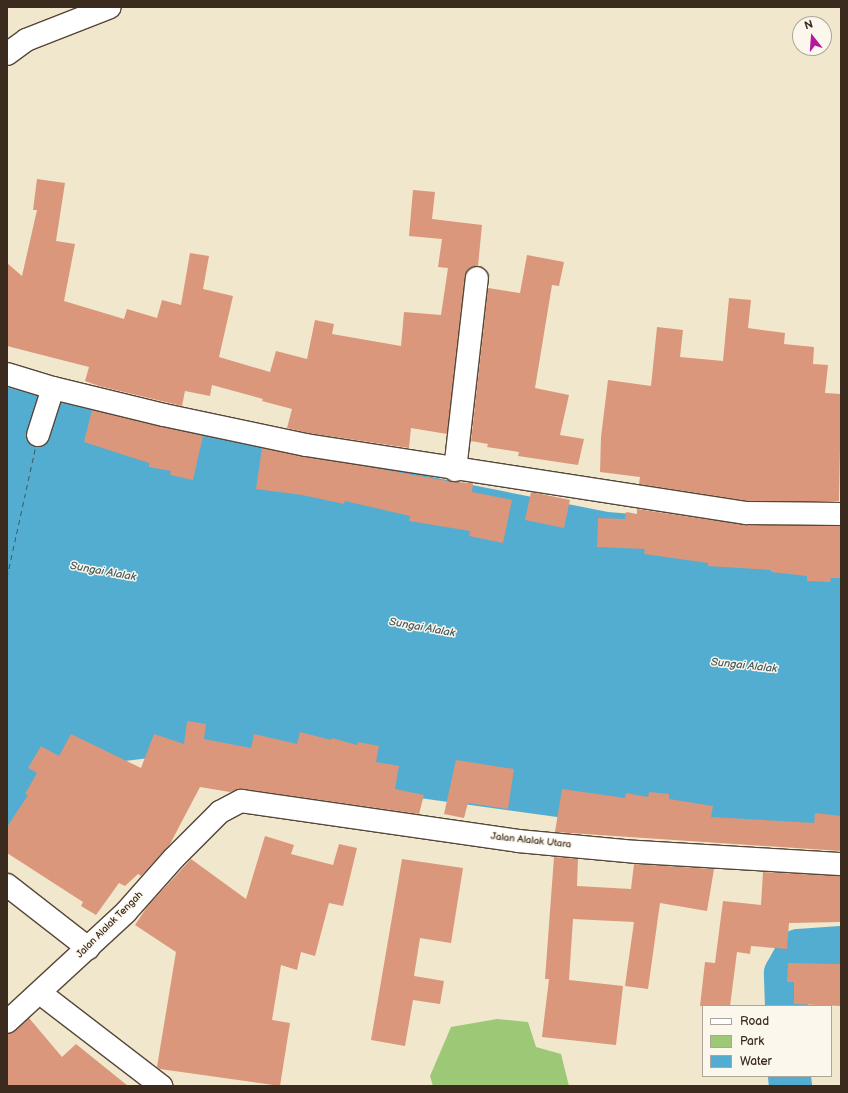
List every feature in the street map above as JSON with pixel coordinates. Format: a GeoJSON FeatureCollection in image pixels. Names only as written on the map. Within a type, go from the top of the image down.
{"type":"FeatureCollection","features":[{"type":"Feature","properties":{"kind":"street"},"geometry":{"type":"LineString","coordinates":[[7,54],[26,40],[110,7]]}},
{"type":"Feature","properties":{"kind":"street"},"geometry":{"type":"LineString","coordinates":[[454,470],[478,278]]}},
{"type":"Feature","properties":{"kind":"street"},"geometry":{"type":"LineString","coordinates":[[7,374],[53,388],[306,445],[454,470],[747,513],[841,514]]}},
{"type":"Feature","properties":{"kind":"street"},"geometry":{"type":"LineString","coordinates":[[38,435],[53,388]]}},
{"type":"Feature","properties":{"kind":"street","name":"Jalan Alalak Utara"},"geometry":{"type":"LineString","coordinates":[[225,808],[241,801],[518,840],[637,852],[841,864]]}},
{"type":"Feature","properties":{"kind":"street","name":"Jalan Alalak Tengah"},"geometry":{"type":"LineString","coordinates":[[7,1022],[126,912],[197,834],[225,808]]}},
{"type":"Feature","properties":{"kind":"street"},"geometry":{"type":"LineString","coordinates":[[7,885],[88,948]]}},
{"type":"Feature","properties":{"kind":"street"},"geometry":{"type":"LineString","coordinates":[[40,993],[161,1086]]}},
{"type":"Feature","properties":{"kind":"green space"},"geometry":{"type":"Polygon","coordinates":[[[497,1019],[528,1022],[536,1047],[561,1054],[569,1086],[433,1086],[430,1076],[451,1027],[497,1019]]]}},
{"type":"Feature","properties":{"kind":"water","name":"Sungai Alalak"},"geometry":{"type":"Polygon","coordinates":[[[7,387],[84,408],[608,512],[841,531],[841,840],[652,830],[412,797],[174,755],[84,766],[7,828],[7,387]]]}},
{"type":"Feature","properties":{"kind":"building"},"geometry":{"type":"Polygon","coordinates":[[[37,179],[65,183],[56,241],[75,244],[64,301],[124,319],[127,309],[157,318],[162,300],[181,305],[190,253],[209,256],[203,289],[233,296],[219,357],[270,372],[276,351],[307,359],[315,320],[334,324],[332,334],[401,346],[404,312],[441,315],[448,268],[438,267],[442,239],[409,236],[413,190],[435,192],[432,219],[482,225],[478,266],[467,270],[465,277],[447,434],[411,428],[409,448],[308,433],[287,428],[292,409],[262,401],[263,399],[212,385],[210,396],[185,391],[182,406],[99,386],[85,381],[89,367],[7,346],[7,263],[22,276],[37,210],[33,210],[37,179]]]}},
{"type":"Feature","properties":{"kind":"building"},"geometry":{"type":"Polygon","coordinates":[[[527,255],[564,262],[559,286],[552,285],[535,388],[569,395],[560,435],[584,439],[578,465],[518,456],[519,452],[487,447],[488,444],[471,441],[488,288],[520,293],[527,255]]]}},
{"type":"Feature","properties":{"kind":"building"},"geometry":{"type":"Polygon","coordinates":[[[729,298],[751,300],[748,328],[785,333],[784,344],[814,347],[813,364],[828,365],[825,393],[841,394],[839,501],[748,501],[639,484],[640,477],[600,472],[601,437],[608,380],[651,386],[657,327],[683,330],[680,357],[723,361],[729,298]]]}},
{"type":"Feature","properties":{"kind":"building"},"geometry":{"type":"Polygon","coordinates":[[[92,410],[203,436],[193,480],[170,475],[171,471],[149,467],[149,463],[84,442],[92,410]]]}},
{"type":"Feature","properties":{"kind":"building"},"geometry":{"type":"Polygon","coordinates":[[[262,448],[453,482],[473,483],[472,492],[512,500],[503,543],[469,536],[470,531],[409,521],[410,516],[345,501],[344,504],[302,495],[256,489],[262,448]]]}},
{"type":"Feature","properties":{"kind":"building"},"geometry":{"type":"Polygon","coordinates":[[[531,492],[570,500],[564,528],[525,520],[531,492]]]}},
{"type":"Feature","properties":{"kind":"building"},"geometry":{"type":"Polygon","coordinates":[[[637,509],[745,525],[841,526],[841,578],[831,578],[830,582],[807,581],[807,576],[771,572],[771,570],[708,566],[708,563],[644,554],[645,549],[597,547],[598,518],[625,519],[626,512],[637,514],[637,509]]]}},
{"type":"Feature","properties":{"kind":"building"},"geometry":{"type":"Polygon","coordinates":[[[187,721],[206,724],[204,739],[251,748],[254,734],[297,744],[300,732],[331,740],[332,738],[357,745],[358,742],[379,746],[376,762],[399,766],[395,789],[424,795],[419,814],[243,789],[230,792],[200,787],[170,844],[141,876],[138,874],[125,886],[119,883],[96,915],[81,906],[83,902],[7,853],[7,827],[28,795],[25,794],[37,773],[28,768],[41,746],[59,756],[71,734],[141,768],[154,734],[184,744],[187,721]]]}},
{"type":"Feature","properties":{"kind":"building"},"geometry":{"type":"Polygon","coordinates":[[[456,760],[514,769],[508,809],[468,803],[464,818],[444,814],[456,760]]]}},
{"type":"Feature","properties":{"kind":"building"},"geometry":{"type":"Polygon","coordinates":[[[562,789],[625,798],[626,793],[648,797],[649,792],[669,794],[669,799],[713,806],[711,817],[814,823],[815,813],[841,816],[841,851],[555,832],[562,789]]]}},
{"type":"Feature","properties":{"kind":"building"},"geometry":{"type":"Polygon","coordinates":[[[265,836],[294,845],[291,854],[333,865],[339,844],[357,848],[343,906],[329,903],[315,956],[301,952],[297,970],[281,965],[272,1020],[290,1023],[280,1086],[160,1069],[157,1067],[176,952],[135,925],[147,907],[191,859],[246,899],[265,836]]]}},
{"type":"Feature","properties":{"kind":"building"},"geometry":{"type":"Polygon","coordinates":[[[554,857],[578,859],[577,886],[631,889],[634,864],[714,869],[707,911],[660,903],[648,989],[625,986],[634,922],[573,919],[569,980],[623,986],[616,1045],[542,1037],[549,979],[545,979],[554,857]]]}},
{"type":"Feature","properties":{"kind":"building"},"geometry":{"type":"Polygon","coordinates":[[[402,859],[463,868],[451,943],[420,938],[414,976],[444,981],[440,1004],[413,1000],[405,1046],[371,1040],[402,859]]]}},
{"type":"Feature","properties":{"kind":"building"},"geometry":{"type":"Polygon","coordinates":[[[763,872],[841,876],[841,922],[789,923],[787,949],[751,946],[750,954],[737,952],[730,1005],[700,1006],[705,962],[715,963],[723,901],[761,905],[763,872]]]}},
{"type":"Feature","properties":{"kind":"building"},"geometry":{"type":"Polygon","coordinates":[[[788,963],[841,964],[841,1006],[794,1004],[794,982],[787,982],[788,963]]]}},
{"type":"Feature","properties":{"kind":"building"},"geometry":{"type":"Polygon","coordinates":[[[29,1018],[62,1057],[76,1044],[128,1086],[7,1086],[7,1034],[15,1031],[29,1018]]]}},
{"type":"Feature","properties":{"kind":"waterway"},"geometry":{"type":"LineString","coordinates":[[786,1005],[785,973],[798,950],[841,947]]}},
{"type":"Feature","properties":{"kind":"waterway"},"geometry":{"type":"LineString","coordinates":[[789,1077],[790,1086]]}},
{"type":"Feature","properties":{"kind":"ferry route"},"geometry":{"type":"LineString","coordinates":[[7,577],[36,445]]}}]}
